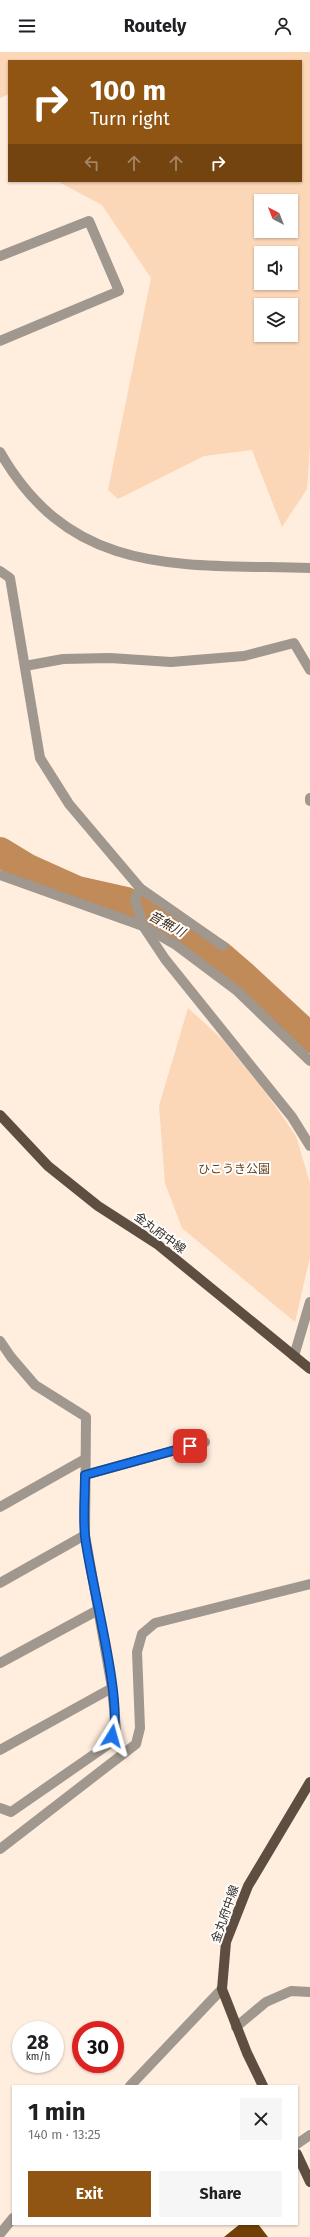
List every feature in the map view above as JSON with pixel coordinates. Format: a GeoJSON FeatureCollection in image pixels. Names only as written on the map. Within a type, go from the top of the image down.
{"type":"FeatureCollection","features":[{"type":"Feature","properties":{"kind":"main road","name":"金丸府中線"},"geometry":{"type":"LineString","coordinates":[[0,1115],[48,1166],[98,1206],[157,1244],[310,1369]]}},
{"type":"Feature","properties":{"kind":"main road","name":"金丸府中線"},"geometry":{"type":"LineString","coordinates":[[262,2085],[246,2053],[222,1989],[226,1942],[248,1886],[310,1782]]}},
{"type":"Feature","properties":{"kind":"main road"},"geometry":{"type":"LineString","coordinates":[[298,2156],[310,2182]]}},
{"type":"Feature","properties":{"kind":"street"},"geometry":{"type":"LineString","coordinates":[[0,256],[89,222],[119,291],[0,340]]}},
{"type":"Feature","properties":{"kind":"street"},"geometry":{"type":"LineString","coordinates":[[0,452],[14,476],[32,498],[57,521],[90,541],[131,556],[175,564],[310,568]]}},
{"type":"Feature","properties":{"kind":"street"},"geometry":{"type":"LineString","coordinates":[[0,571],[10,578],[40,758],[69,804],[140,888],[223,946]]}},
{"type":"Feature","properties":{"kind":"street"},"geometry":{"type":"LineString","coordinates":[[24,666],[63,659],[110,658],[171,662],[244,656],[294,643],[310,670]]}},
{"type":"Feature","properties":{"kind":"street"},"geometry":{"type":"LineString","coordinates":[[0,875],[143,926],[176,945],[236,990],[310,1061]]}},
{"type":"Feature","properties":{"kind":"street"},"geometry":{"type":"LineString","coordinates":[[140,888],[136,899],[143,926],[165,959],[292,1118],[310,1146]]}},
{"type":"Feature","properties":{"kind":"street"},"geometry":{"type":"LineString","coordinates":[[294,1356],[310,1302]]}},
{"type":"Feature","properties":{"kind":"street"},"geometry":{"type":"LineString","coordinates":[[0,1341],[35,1385],[86,1417],[85,1536],[112,1688],[116,1728],[109,1744],[87,1761],[11,1812],[0,1808]]}},
{"type":"Feature","properties":{"kind":"street"},"geometry":{"type":"LineString","coordinates":[[85,1475],[205,1442]]}},
{"type":"Feature","properties":{"kind":"street"},"geometry":{"type":"LineString","coordinates":[[0,1506],[86,1459]]}},
{"type":"Feature","properties":{"kind":"street"},"geometry":{"type":"LineString","coordinates":[[0,1583],[85,1536]]}},
{"type":"Feature","properties":{"kind":"street"},"geometry":{"type":"LineString","coordinates":[[0,1849],[136,1744],[140,1728],[137,1652],[142,1634],[156,1623],[310,1584]]}},
{"type":"Feature","properties":{"kind":"street"},"geometry":{"type":"LineString","coordinates":[[0,1663],[98,1610]]}},
{"type":"Feature","properties":{"kind":"street"},"geometry":{"type":"LineString","coordinates":[[0,1750],[112,1688]]}},
{"type":"Feature","properties":{"kind":"street"},"geometry":{"type":"LineString","coordinates":[[87,1761],[98,1774]]}},
{"type":"Feature","properties":{"kind":"street"},"geometry":{"type":"LineString","coordinates":[[131,2085],[222,1989]]}},
{"type":"Feature","properties":{"kind":"street"},"geometry":{"type":"LineString","coordinates":[[236,2027],[273,1999],[291,1990],[310,1992]]}},
{"type":"Feature","properties":{"kind":"street"},"geometry":{"type":"LineString","coordinates":[[298,2143],[310,2135]]}},
{"type":"Feature","properties":{"kind":"street"},"geometry":{"type":"LineString","coordinates":[[0,2234],[12,2219]]}},
{"type":"Feature","properties":{"kind":"green space"},"geometry":{"type":"Polygon","coordinates":[[[0,52],[310,52],[310,445],[307,489],[282,527],[252,450],[204,456],[118,499],[108,490],[151,278],[102,205],[59,182],[302,182],[302,60],[8,60],[8,94],[0,98],[0,52]]]}},
{"type":"Feature","properties":{"kind":"green space","name":"ひこうき公園"},"geometry":{"type":"Polygon","coordinates":[[[188,1008],[223,1040],[266,1093],[296,1136],[310,1183],[310,1257],[295,1322],[182,1228],[165,1183],[159,1106],[188,1008]]]}},
{"type":"Feature","properties":{"kind":"building"},"geometry":{"type":"Polygon","coordinates":[[[239,2225],[259,2225],[268,2237],[224,2237],[239,2225]]]}},
{"type":"Feature","properties":{"kind":"waterway","name":"音無川"},"geometry":{"type":"LineString","coordinates":[[0,852],[28,869],[77,891],[126,902],[182,932],[220,956],[310,1038]]}},
{"type":"Feature","properties":{"kind":"route"},"geometry":{"type":"LineString","coordinates":[[112,1736],[116,1728],[112,1688],[85,1536],[85,1475],[190,1446]]}}]}
